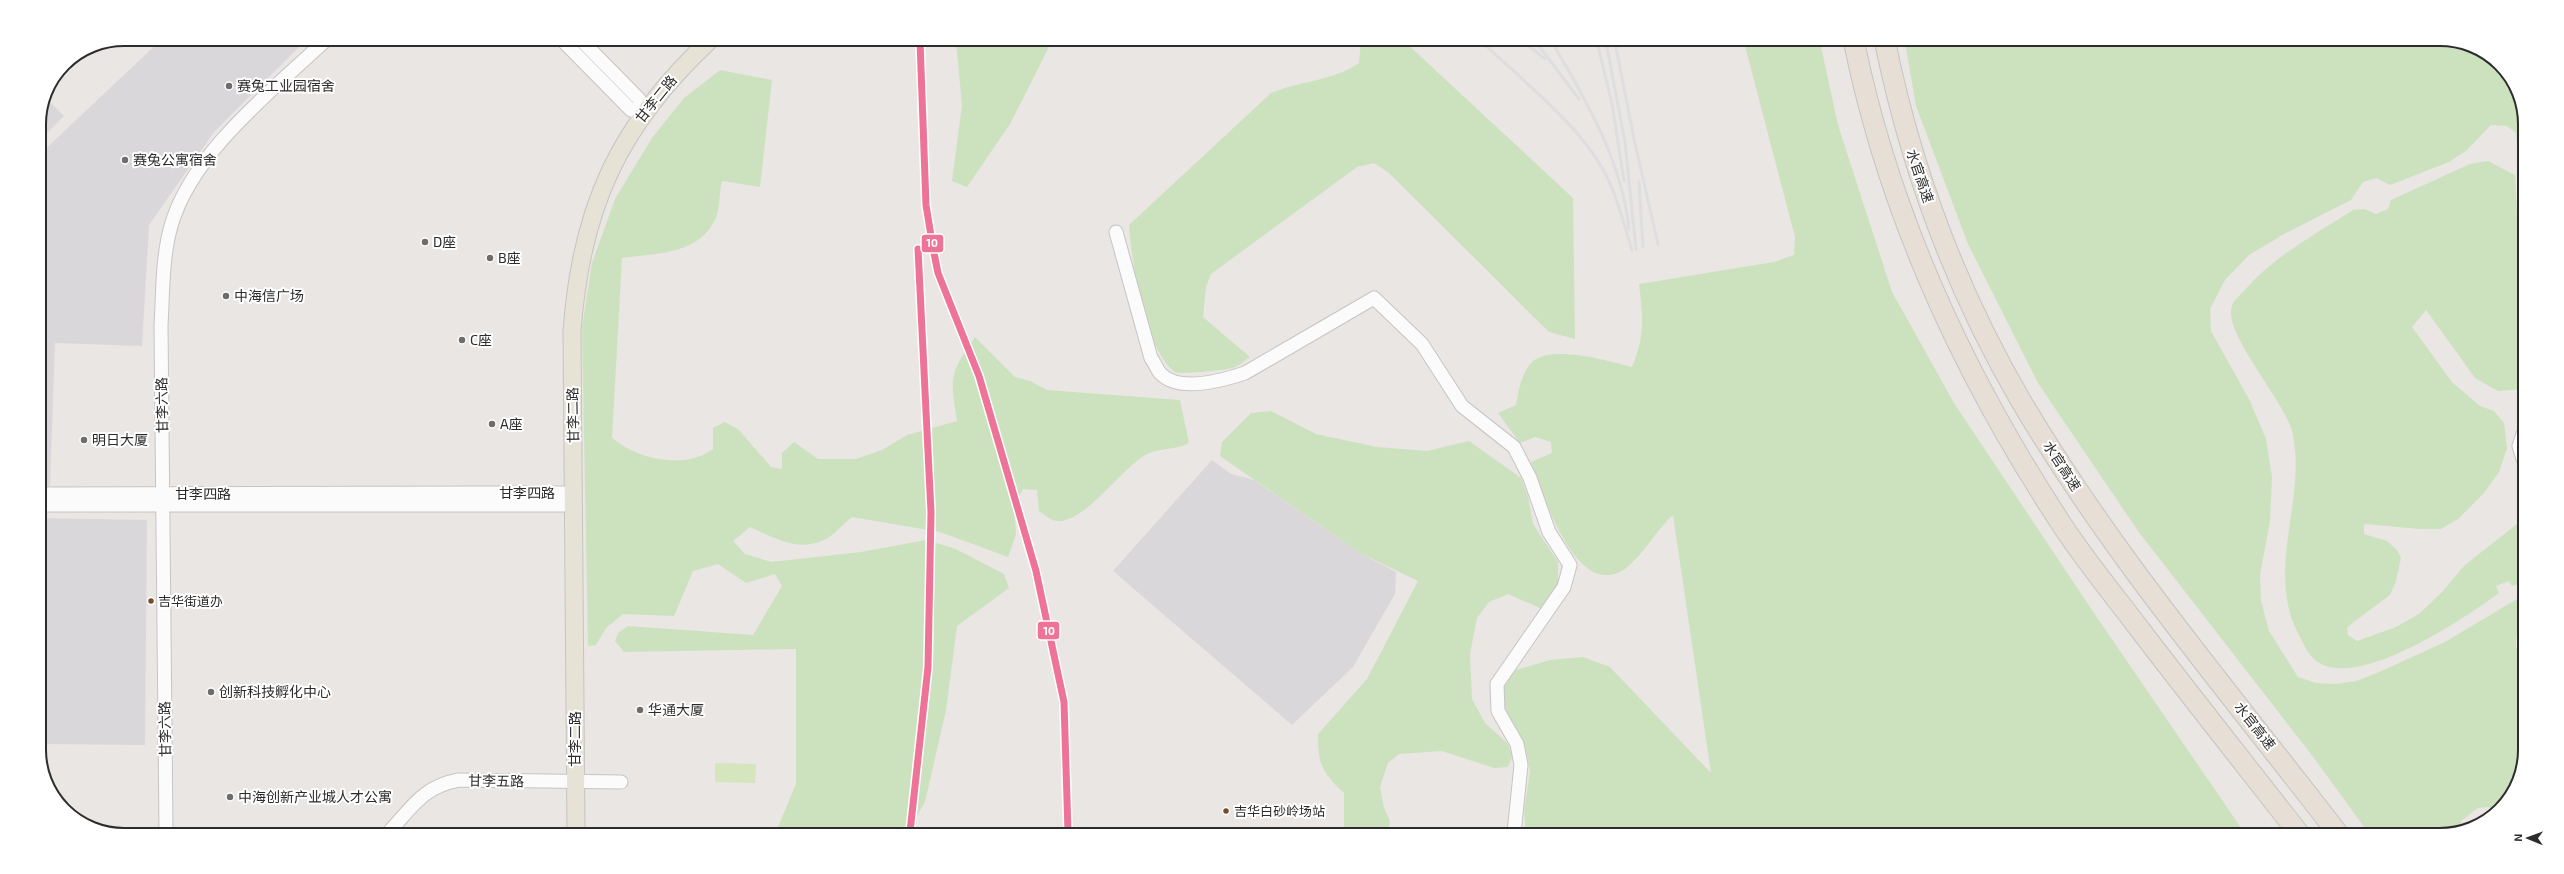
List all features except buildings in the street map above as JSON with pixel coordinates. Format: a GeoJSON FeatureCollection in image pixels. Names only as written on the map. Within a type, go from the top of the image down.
{"type":"FeatureCollection","features":[{"type":"Feature","properties":{"kind":"highway","name":"水官高速"},"geometry":{"type":"LineString","coordinates":[[1855,46],[1864,90],[1901,213],[1930,284],[1962,352],[2001,423],[2067,532],[2295,828]]}},
{"type":"Feature","properties":{"kind":"highway","name":"水官高速"},"geometry":{"type":"LineString","coordinates":[[1886,46],[1909,144],[1928,202],[1961,280],[2020,399],[2092,512],[2334,828]]}},
{"type":"Feature","properties":{"kind":"main road","name":"甘李二路"},"geometry":{"type":"LineString","coordinates":[[576,828],[570,781],[567,499],[572,331],[581,254],[592,215],[607,175],[626,138],[638,107],[661,73],[688,46]]}},
{"type":"Feature","properties":{"kind":"main road","name":"甘李二路"},"geometry":{"type":"LineString","coordinates":[[638,107],[669,81],[704,46]]}},
{"type":"Feature","properties":{"kind":"main road","name":"甘李二路"},"geometry":{"type":"LineString","coordinates":[[565,828],[570,781]]}},
{"type":"Feature","properties":{"kind":"street","name":"甘李六路"},"geometry":{"type":"LineString","coordinates":[[166,828],[161,325],[164,265],[171,226],[182,198],[219,141],[320,46]]}},
{"type":"Feature","properties":{"kind":"street"},"geometry":{"type":"LineString","coordinates":[[569,46],[638,107]]}},
{"type":"Feature","properties":{"kind":"street"},"geometry":{"type":"LineString","coordinates":[[586,46],[638,107]]}},
{"type":"Feature","properties":{"kind":"street"},"geometry":{"type":"LineString","coordinates":[[1116,232],[1152,358],[1162,375],[1179,383],[1201,383],[1221,381],[1245,373],[1374,298],[1422,344],[1462,406],[1514,447],[1530,478],[1549,532],[1570,565],[1564,587],[1497,684],[1498,711],[1517,744],[1521,765],[1515,828]]}},
{"type":"Feature","properties":{"kind":"street","name":"甘李四路"},"geometry":{"type":"LineString","coordinates":[[46,494],[163,499],[567,499]]}},
{"type":"Feature","properties":{"kind":"street","name":"甘李四路"},"geometry":{"type":"LineString","coordinates":[[46,505],[163,499]]}},
{"type":"Feature","properties":{"kind":"street","name":"甘李五路"},"geometry":{"type":"LineString","coordinates":[[393,828],[423,794],[446,782],[459,780],[621,782]]}},
{"type":"Feature","properties":{"kind":"shaded area"},"geometry":{"type":"Polygon","coordinates":[[[155,46],[300,46],[214,132],[149,225],[142,346],[55,343],[50,486],[46,486],[46,148],[155,46]]]}},
{"type":"Feature","properties":{"kind":"shaded area"},"geometry":{"type":"Polygon","coordinates":[[[50,102],[64,116],[46,134],[47,114],[50,102]]]}},
{"type":"Feature","properties":{"kind":"shaded area"},"geometry":{"type":"Polygon","coordinates":[[[1212,460],[1231,474],[1254,480],[1360,553],[1396,572],[1395,594],[1353,667],[1292,725],[1113,571],[1212,460]]]}},
{"type":"Feature","properties":{"kind":"shaded area"},"geometry":{"type":"Polygon","coordinates":[[[46,518],[147,520],[145,745],[46,744],[46,518]]]}},
{"type":"Feature","properties":{"kind":"green space"},"geometry":{"type":"Polygon","coordinates":[[[956,46],[1049,46],[1010,124],[967,187],[952,181],[962,105],[956,46]]]}},
{"type":"Feature","properties":{"kind":"green space"},"geometry":{"type":"Polygon","coordinates":[[[1361,46],[1409,46],[1573,198],[1575,339],[1549,332],[1389,173],[1374,163],[1357,167],[1211,274],[1206,287],[1203,317],[1250,357],[1237,366],[1231,368],[1194,373],[1175,372],[1165,361],[1148,326],[1133,260],[1129,225],[1271,93],[1338,74],[1359,63],[1361,46]]]}},
{"type":"Feature","properties":{"kind":"green space"},"geometry":{"type":"Polygon","coordinates":[[[1745,46],[1821,46],[1838,125],[1892,292],[1954,403],[2094,613],[2241,828],[1526,828],[1524,812],[1530,770],[1525,746],[1505,708],[1502,688],[1516,670],[1550,660],[1583,657],[1610,667],[1711,773],[1673,515],[1639,556],[1626,568],[1608,575],[1592,571],[1577,558],[1564,540],[1553,519],[1531,462],[1552,453],[1551,442],[1535,437],[1520,443],[1498,413],[1516,405],[1525,371],[1532,362],[1541,357],[1552,354],[1566,354],[1595,358],[1632,367],[1639,346],[1642,326],[1639,284],[1774,262],[1794,255],[1795,237],[1745,46]]]}},
{"type":"Feature","properties":{"kind":"green space"},"geometry":{"type":"Polygon","coordinates":[[[1906,46],[2440,46],[2465,50],[2479,56],[2502,77],[2508,85],[2514,99],[2518,119],[2518,147],[2516,133],[2507,126],[2491,125],[2466,151],[2449,162],[2390,185],[2376,178],[2363,182],[2351,200],[2284,234],[2249,255],[2225,280],[2210,309],[2211,331],[2250,401],[2266,439],[2272,477],[2270,521],[2260,575],[2261,601],[2269,631],[2298,677],[2316,683],[2336,684],[2356,681],[2445,642],[2518,598],[2518,634],[2516,641],[2518,652],[2517,760],[2514,775],[2510,784],[2499,801],[2491,809],[2489,807],[2478,808],[2461,821],[2461,825],[2450,827],[2365,828],[2314,758],[2138,531],[2038,383],[1968,244],[1916,106],[1906,46]]]}},
{"type":"Feature","properties":{"kind":"green space"},"geometry":{"type":"Polygon","coordinates":[[[720,70],[772,80],[760,187],[722,181],[716,218],[709,230],[699,239],[688,246],[676,250],[622,258],[612,438],[627,448],[642,455],[663,460],[684,460],[695,458],[713,449],[713,428],[725,422],[739,430],[771,467],[782,469],[782,453],[794,442],[818,459],[856,459],[882,450],[907,435],[957,421],[953,394],[954,376],[960,360],[975,337],[1015,377],[1030,381],[1047,390],[1180,400],[1189,443],[1154,452],[1142,457],[1082,512],[1071,518],[1055,521],[1039,511],[1037,490],[1023,489],[1014,505],[1016,534],[1008,557],[940,532],[852,517],[836,532],[826,539],[816,543],[806,545],[787,542],[750,527],[733,541],[745,554],[771,562],[861,552],[926,540],[956,549],[1004,574],[1009,588],[957,626],[946,710],[925,802],[909,828],[759,828],[778,827],[796,784],[796,649],[624,652],[615,641],[618,633],[628,626],[753,635],[782,586],[775,574],[746,583],[718,564],[693,571],[674,616],[623,614],[606,628],[596,645],[588,646],[582,328],[592,263],[615,199],[652,138],[684,98],[720,70]]]}},
{"type":"Feature","properties":{"kind":"green space"},"geometry":{"type":"Polygon","coordinates":[[[2488,161],[2515,175],[2518,234],[2518,389],[2498,391],[2475,378],[2426,310],[2412,327],[2452,382],[2480,406],[2494,411],[2504,423],[2507,448],[2499,472],[2484,493],[2458,519],[2441,529],[2420,529],[2364,524],[2364,534],[2387,541],[2397,550],[2401,558],[2396,581],[2390,595],[2351,624],[2347,628],[2348,635],[2357,641],[2396,627],[2419,614],[2442,592],[2465,565],[2518,523],[2518,584],[2512,586],[2509,581],[2496,586],[2499,593],[2462,619],[2409,648],[2382,660],[2356,667],[2333,668],[2315,660],[2310,655],[2295,627],[2290,612],[2285,571],[2296,466],[2292,431],[2278,402],[2244,349],[2231,318],[2232,306],[2237,298],[2268,267],[2295,247],[2353,210],[2364,209],[2376,214],[2388,209],[2391,200],[2470,164],[2488,161]]]}},
{"type":"Feature","properties":{"kind":"green space"},"geometry":{"type":"Polygon","coordinates":[[[1271,411],[1316,434],[1377,447],[1427,451],[1469,441],[1521,478],[1528,496],[1533,524],[1558,562],[1558,585],[1542,609],[1508,594],[1489,602],[1477,618],[1470,654],[1472,699],[1485,723],[1507,743],[1513,755],[1508,767],[1494,768],[1442,751],[1399,754],[1388,763],[1380,787],[1384,808],[1390,821],[1388,828],[1344,828],[1344,793],[1331,780],[1320,761],[1318,734],[1367,679],[1418,581],[1360,553],[1220,456],[1222,442],[1251,413],[1271,411]]]}},
{"type":"Feature","properties":{"kind":"green space"},"geometry":{"type":"Polygon","coordinates":[[[715,763],[756,764],[755,783],[715,782],[715,763]]]}},
{"type":"Feature","properties":{"kind":"railway"},"geometry":{"type":"LineString","coordinates":[[1486,46],[1533,88],[1567,122],[1595,157],[1606,175],[1614,193],[1632,250]]}},
{"type":"Feature","properties":{"kind":"railway"},"geometry":{"type":"LineString","coordinates":[[1529,46],[1545,59]]}},
{"type":"Feature","properties":{"kind":"railway"},"geometry":{"type":"LineString","coordinates":[[1539,46],[1579,99]]}},
{"type":"Feature","properties":{"kind":"railway"},"geometry":{"type":"LineString","coordinates":[[1554,46],[1601,132],[1611,155],[1619,179],[1629,229]]}},
{"type":"Feature","properties":{"kind":"railway"},"geometry":{"type":"LineString","coordinates":[[1598,46],[1612,104],[1624,181]]}},
{"type":"Feature","properties":{"kind":"railway"},"geometry":{"type":"LineString","coordinates":[[1607,46],[1625,142],[1636,249]]}},
{"type":"Feature","properties":{"kind":"railway"},"geometry":{"type":"LineString","coordinates":[[1616,46],[1634,139],[1658,244]]}},
{"type":"Feature","properties":{"kind":"railway"},"geometry":{"type":"LineString","coordinates":[[1639,182],[1643,247]]}},
{"type":"Feature","properties":{"kind":"transit line","name":"10"},"geometry":{"type":"LineString","coordinates":[[920,46],[926,205],[933,248],[938,273],[979,376],[1036,571],[1064,702],[1068,828]]}},
{"type":"Feature","properties":{"kind":"transit line","name":"10"},"geometry":{"type":"LineString","coordinates":[[910,828],[928,667],[931,512],[918,249]]}},
{"type":"Feature","properties":{"kind":"place","name":"赛兔工业园宿舍"},"geometry":{"type":"Point","coordinates":[229,86]}},
{"type":"Feature","properties":{"kind":"place","name":"赛兔公寓宿舍"},"geometry":{"type":"Point","coordinates":[125,160]}},
{"type":"Feature","properties":{"kind":"place","name":"D座"},"geometry":{"type":"Point","coordinates":[425,242]}},
{"type":"Feature","properties":{"kind":"place","name":"B座"},"geometry":{"type":"Point","coordinates":[490,258]}},
{"type":"Feature","properties":{"kind":"place","name":"中海信广场"},"geometry":{"type":"Point","coordinates":[226,296]}},
{"type":"Feature","properties":{"kind":"place","name":"C座"},"geometry":{"type":"Point","coordinates":[462,340]}},
{"type":"Feature","properties":{"kind":"place","name":"A座"},"geometry":{"type":"Point","coordinates":[492,424]}},
{"type":"Feature","properties":{"kind":"place","name":"明日大厦"},"geometry":{"type":"Point","coordinates":[84,440]}},
{"type":"Feature","properties":{"kind":"place","name":"吉华街道办"},"geometry":{"type":"Point","coordinates":[151,601]}},
{"type":"Feature","properties":{"kind":"place","name":"创新科技孵化中心"},"geometry":{"type":"Point","coordinates":[211,692]}},
{"type":"Feature","properties":{"kind":"place","name":"华通大厦"},"geometry":{"type":"Point","coordinates":[640,710]}},
{"type":"Feature","properties":{"kind":"place","name":"中海创新产业城人才公寓"},"geometry":{"type":"Point","coordinates":[230,797]}},
{"type":"Feature","properties":{"kind":"place","name":"吉华白砂岭场站"},"geometry":{"type":"Point","coordinates":[1226,811]}}]}
